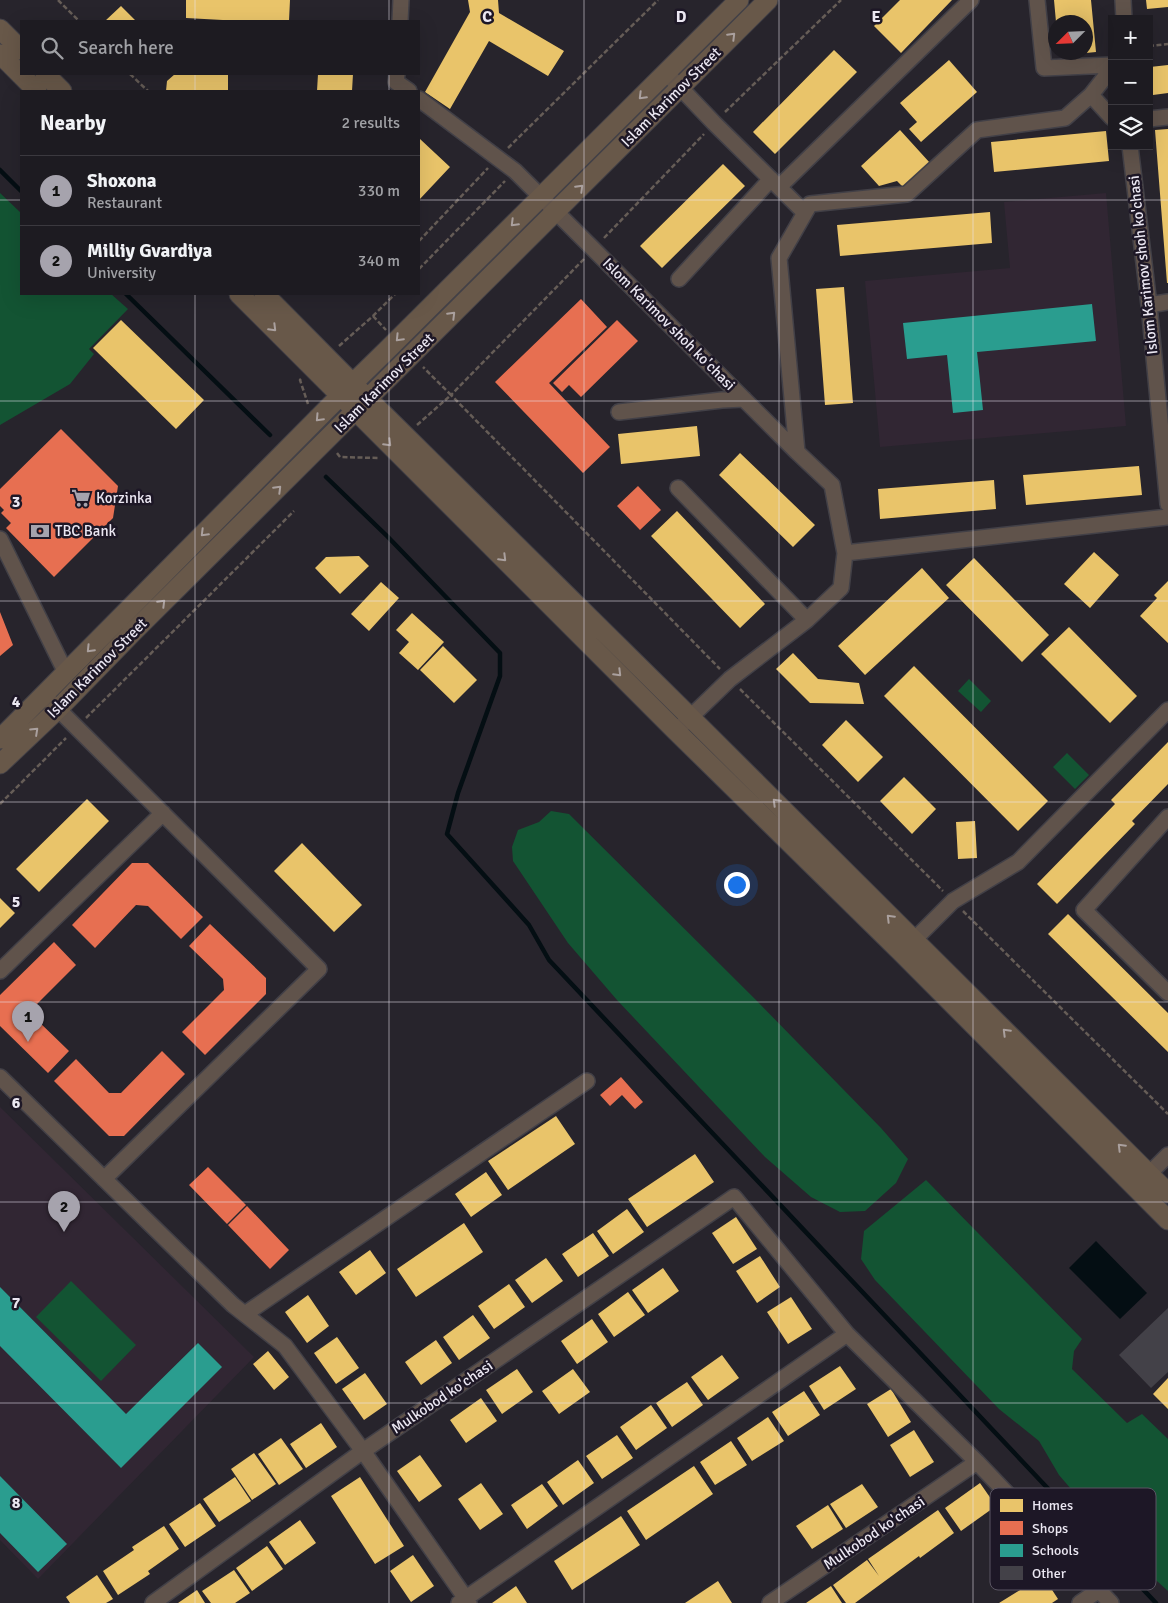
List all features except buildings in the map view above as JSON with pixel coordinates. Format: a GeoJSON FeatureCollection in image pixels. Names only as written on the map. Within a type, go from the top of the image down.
{"type":"FeatureCollection","features":[{"type":"Feature","properties":{"kind":"main road","name":"Islam Karimov Street"},"geometry":{"type":"LineString","coordinates":[[0,739],[346,389],[388,350],[540,196],[739,0]]}},
{"type":"Feature","properties":{"kind":"main road","name":"Islam Karimov Street"},"geometry":{"type":"LineString","coordinates":[[0,764],[58,709],[768,0]]}},
{"type":"Feature","properties":{"kind":"main road"},"geometry":{"type":"LineString","coordinates":[[0,29],[20,49]]}},
{"type":"Feature","properties":{"kind":"main road"},"geometry":{"type":"LineString","coordinates":[[0,54],[20,74]]}},
{"type":"Feature","properties":{"kind":"main road"},"geometry":{"type":"LineString","coordinates":[[21,75],[36,90]]}},
{"type":"Feature","properties":{"kind":"main road"},"geometry":{"type":"LineString","coordinates":[[46,75],[61,90]]}},
{"type":"Feature","properties":{"kind":"main road"},"geometry":{"type":"LineString","coordinates":[[240,295],[362,405],[676,731],[1168,1193]]}},
{"type":"Feature","properties":{"kind":"main road"},"geometry":{"type":"LineString","coordinates":[[265,295],[346,389]]}},
{"type":"Feature","properties":{"kind":"main road"},"geometry":{"type":"LineString","coordinates":[[362,405],[690,717],[1135,1188],[1168,1220]]}},
{"type":"Feature","properties":{"kind":"street"},"geometry":{"type":"LineString","coordinates":[[400,20],[401,0]]}},
{"type":"Feature","properties":{"kind":"street"},"geometry":{"type":"LineString","coordinates":[[679,278],[775,183],[971,0]]}},
{"type":"Feature","properties":{"kind":"street"},"geometry":{"type":"LineString","coordinates":[[1037,0],[1044,68],[1108,67]]}},
{"type":"Feature","properties":{"kind":"street"},"geometry":{"type":"LineString","coordinates":[[1123,0],[1124,15]]}},
{"type":"Feature","properties":{"kind":"street"},"geometry":{"type":"LineString","coordinates":[[797,452],[779,258],[810,204],[907,194],[976,130],[1065,118],[1091,95],[1108,72]]}},
{"type":"Feature","properties":{"kind":"street"},"geometry":{"type":"LineString","coordinates":[[666,73],[804,212]]}},
{"type":"Feature","properties":{"kind":"street"},"geometry":{"type":"LineString","coordinates":[[396,75],[396,82],[408,90]]}},
{"type":"Feature","properties":{"kind":"street"},"geometry":{"type":"LineString","coordinates":[[1091,95],[1108,114]]}},
{"type":"Feature","properties":{"kind":"street","name":"Islom Karimov shoh ko'chasi"},"geometry":{"type":"LineString","coordinates":[[420,99],[515,171],[832,485],[845,553],[841,588],[807,620],[730,679],[676,731]]}},
{"type":"Feature","properties":{"kind":"street"},"geometry":{"type":"LineString","coordinates":[[1153,119],[1168,117]]}},
{"type":"Feature","properties":{"kind":"street","name":"Islom Karimov shoh ko'chasi"},"geometry":{"type":"LineString","coordinates":[[1130,150],[1149,305],[1168,504]]}},
{"type":"Feature","properties":{"kind":"street"},"geometry":{"type":"LineString","coordinates":[[1149,305],[1168,302]]}},
{"type":"Feature","properties":{"kind":"street"},"geometry":{"type":"LineString","coordinates":[[619,412],[744,399]]}},
{"type":"Feature","properties":{"kind":"street"},"geometry":{"type":"LineString","coordinates":[[678,488],[807,620]]}},
{"type":"Feature","properties":{"kind":"street"},"geometry":{"type":"LineString","coordinates":[[845,553],[1168,517]]}},
{"type":"Feature","properties":{"kind":"street"},"geometry":{"type":"LineString","coordinates":[[0,539],[66,674]]}},
{"type":"Feature","properties":{"kind":"street"},"geometry":{"type":"LineString","coordinates":[[44,696],[319,969],[104,1179]]}},
{"type":"Feature","properties":{"kind":"street"},"geometry":{"type":"LineString","coordinates":[[907,947],[953,901],[1018,862],[1168,710]]}},
{"type":"Feature","properties":{"kind":"street"},"geometry":{"type":"LineString","coordinates":[[0,971],[163,813]]}},
{"type":"Feature","properties":{"kind":"street"},"geometry":{"type":"LineString","coordinates":[[1168,817],[1084,910],[1168,993]]}},
{"type":"Feature","properties":{"kind":"street"},"geometry":{"type":"LineString","coordinates":[[0,1077],[233,1305],[285,1346],[363,1451],[464,1601],[847,1334],[1002,1488]]}},
{"type":"Feature","properties":{"kind":"street"},"geometry":{"type":"LineString","coordinates":[[245,1314],[586,1081]]}},
{"type":"Feature","properties":{"kind":"street"},"geometry":{"type":"LineString","coordinates":[[1135,1188],[1168,1155]]}},
{"type":"Feature","properties":{"kind":"street","name":"Mulkobod ko'chasi"},"geometry":{"type":"LineString","coordinates":[[152,1603],[363,1451],[734,1197],[847,1334]]}},
{"type":"Feature","properties":{"kind":"street","name":"Mulkobod ko'chasi"},"geometry":{"type":"LineString","coordinates":[[770,1603],[977,1462]]}},
{"type":"Feature","properties":{"kind":"street"},"geometry":{"type":"LineString","coordinates":[[1080,1603],[1099,1590],[1111,1603]]}},
{"type":"Feature","properties":{"kind":"path"},"geometry":{"type":"LineString","coordinates":[[58,0],[78,20]]}},
{"type":"Feature","properties":{"kind":"path"},"geometry":{"type":"LineString","coordinates":[[420,240],[498,158],[658,0]]}},
{"type":"Feature","properties":{"kind":"path"},"geometry":{"type":"LineString","coordinates":[[1153,46],[1168,44]]}},
{"type":"Feature","properties":{"kind":"path"},"geometry":{"type":"LineString","coordinates":[[131,75],[147,90]]}},
{"type":"Feature","properties":{"kind":"path"},"geometry":{"type":"LineString","coordinates":[[420,268],[515,171]]}},
{"type":"Feature","properties":{"kind":"path"},"geometry":{"type":"LineString","coordinates":[[0,804],[294,511]]}},
{"type":"Feature","properties":{"kind":"shaded area"},"geometry":{"type":"Polygon","coordinates":[[[1106,193],[1126,426],[880,447],[865,281],[1010,268],[1004,202],[1106,193]]]}},
{"type":"Feature","properties":{"kind":"shaded area"},"geometry":{"type":"Polygon","coordinates":[[[0,1107],[254,1357],[38,1579],[0,1540],[0,1107]]]}},
{"type":"Feature","properties":{"kind":"shaded area"},"geometry":{"type":"Polygon","coordinates":[[[1096,1241],[1147,1293],[1120,1319],[1069,1268],[1096,1241]]]}},
{"type":"Feature","properties":{"kind":"green space"},"geometry":{"type":"Polygon","coordinates":[[[0,193],[20,212],[20,295],[112,295],[128,309],[89,349],[94,354],[70,384],[0,425],[0,193]]]}},
{"type":"Feature","properties":{"kind":"green space"},"geometry":{"type":"Polygon","coordinates":[[[969,679],[991,701],[981,712],[958,691],[969,679]]]}},
{"type":"Feature","properties":{"kind":"green space"},"geometry":{"type":"Polygon","coordinates":[[[1067,753],[1089,775],[1075,789],[1053,767],[1067,753]]]}},
{"type":"Feature","properties":{"kind":"green space"},"geometry":{"type":"Polygon","coordinates":[[[551,811],[569,814],[755,999],[881,1128],[908,1159],[896,1183],[865,1211],[840,1212],[811,1197],[765,1157],[617,1000],[568,943],[513,861],[512,847],[518,830],[539,822],[551,811]]]}},
{"type":"Feature","properties":{"kind":"green space"},"geometry":{"type":"Polygon","coordinates":[[[926,1180],[1082,1339],[1074,1351],[1072,1369],[1127,1423],[1142,1414],[1168,1439],[1168,1591],[1156,1580],[1156,1488],[1070,1488],[1059,1475],[1039,1441],[999,1409],[875,1280],[861,1259],[864,1231],[926,1180]]]}},
{"type":"Feature","properties":{"kind":"green space"},"geometry":{"type":"Polygon","coordinates":[[[71,1281],[136,1345],[101,1381],[36,1317],[71,1281]]]}},
{"type":"Feature","properties":{"kind":"waterway"},"geometry":{"type":"LineString","coordinates":[[0,170],[20,190]]}},
{"type":"Feature","properties":{"kind":"waterway"},"geometry":{"type":"LineString","coordinates":[[127,295],[270,435]]}},
{"type":"Feature","properties":{"kind":"waterway"},"geometry":{"type":"LineString","coordinates":[[326,477],[387,536],[500,653],[500,676],[458,793],[447,834],[529,925],[549,960],[1047,1488]]}},
{"type":"Feature","properties":{"kind":"waterway"},"geometry":{"type":"LineString","coordinates":[[1144,1590],[1156,1603]]}},
{"type":"Feature","properties":{"kind":"place","name":"Korzinka"},"geometry":{"type":"Point","coordinates":[81,498]}},
{"type":"Feature","properties":{"kind":"place","name":"TBC Bank"},"geometry":{"type":"Point","coordinates":[40,531]}},
{"type":"Feature","properties":{"kind":"place","name":"Shoxona"},"geometry":{"type":"Point","coordinates":[28,1042]}},
{"type":"Feature","properties":{"kind":"place","name":"Milliy Gvardiya"},"geometry":{"type":"Point","coordinates":[64,1232]}}]}
